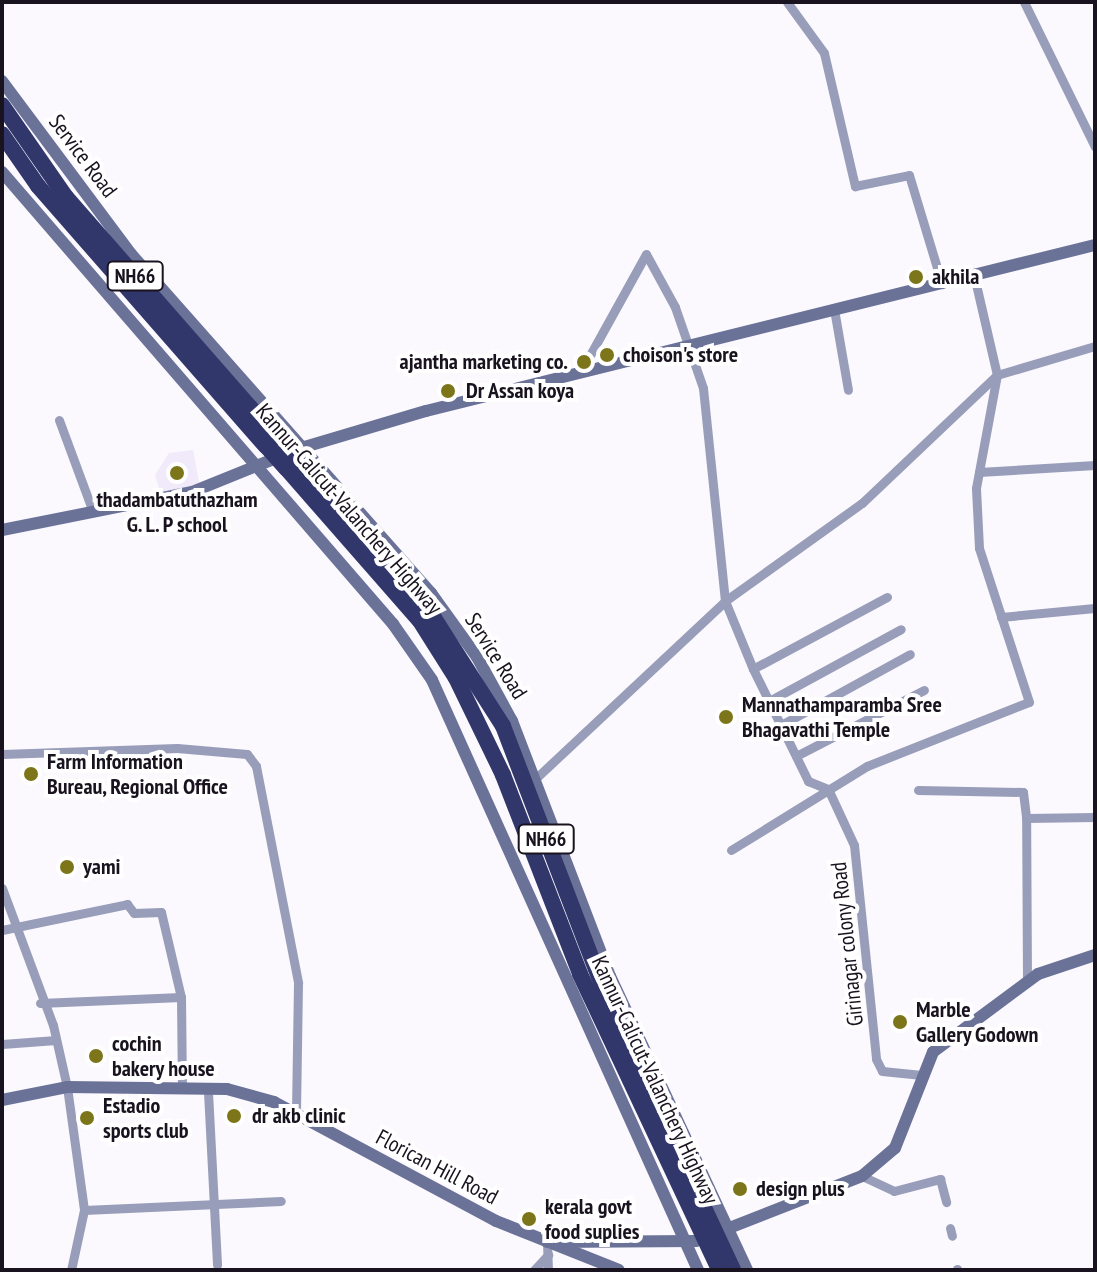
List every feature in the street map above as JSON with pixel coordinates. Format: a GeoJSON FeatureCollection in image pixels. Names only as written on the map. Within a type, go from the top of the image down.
{"type":"FeatureCollection","features":[{"type":"Feature","properties":{"kind":"highway","name":"NH66"},"geometry":{"type":"LineString","coordinates":[[2,105],[66,197],[273,443]]}},
{"type":"Feature","properties":{"kind":"highway","name":"Kannur-Calicut-Valanchery Highway"},"geometry":{"type":"LineString","coordinates":[[2,134],[38,186],[273,443],[294,458],[420,621],[456,678],[494,753],[580,974],[716,1234],[724,1266]]}},
{"type":"Feature","properties":{"kind":"street"},"geometry":{"type":"LineString","coordinates":[[787,2],[824,53],[855,186],[909,175],[942,284]]}},
{"type":"Feature","properties":{"kind":"street"},"geometry":{"type":"LineString","coordinates":[[1024,2],[1095,147]]}},
{"type":"Feature","properties":{"kind":"street","name":"Service Road"},"geometry":{"type":"LineString","coordinates":[[2,81],[131,254],[294,458],[468,644],[535,779],[610,976],[716,1234],[747,1270]]}},
{"type":"Feature","properties":{"kind":"street"},"geometry":{"type":"LineString","coordinates":[[2,172],[255,472],[393,624],[432,680],[698,1270]]}},
{"type":"Feature","properties":{"kind":"street"},"geometry":{"type":"LineString","coordinates":[[2,529],[93,512],[255,472],[687,342],[942,284],[1095,245]]}},
{"type":"Feature","properties":{"kind":"street","name":"Girinagar colony Road"},"geometry":{"type":"LineString","coordinates":[[580,373],[646,254],[687,342],[716,457],[725,601],[753,669],[808,781],[828,789],[861,879],[876,1059],[882,1071],[922,1075]]}},
{"type":"Feature","properties":{"kind":"street"},"geometry":{"type":"LineString","coordinates":[[731,850],[828,789],[1029,702],[979,548],[979,472],[997,375],[974,275]]}},
{"type":"Feature","properties":{"kind":"street"},"geometry":{"type":"LineString","coordinates":[[834,309],[848,390]]}},
{"type":"Feature","properties":{"kind":"street"},"geometry":{"type":"LineString","coordinates":[[535,779],[725,601],[862,503],[997,375],[1095,346]]}},
{"type":"Feature","properties":{"kind":"street"},"geometry":{"type":"LineString","coordinates":[[59,420],[93,512]]}},
{"type":"Feature","properties":{"kind":"street"},"geometry":{"type":"LineString","coordinates":[[979,472],[1095,465]]}},
{"type":"Feature","properties":{"kind":"street"},"geometry":{"type":"LineString","coordinates":[[753,669],[887,597]]}},
{"type":"Feature","properties":{"kind":"street"},"geometry":{"type":"LineString","coordinates":[[1001,617],[1095,608]]}},
{"type":"Feature","properties":{"kind":"street"},"geometry":{"type":"LineString","coordinates":[[769,701],[901,629]]}},
{"type":"Feature","properties":{"kind":"street"},"geometry":{"type":"LineString","coordinates":[[781,725],[910,654]]}},
{"type":"Feature","properties":{"kind":"street"},"geometry":{"type":"LineString","coordinates":[[796,756],[924,690]]}},
{"type":"Feature","properties":{"kind":"street"},"geometry":{"type":"LineString","coordinates":[[2,754],[177,748],[247,754],[256,766],[298,983],[296,1114]]}},
{"type":"Feature","properties":{"kind":"street"},"geometry":{"type":"LineString","coordinates":[[918,790],[1023,792],[1026,818],[1027,982]]}},
{"type":"Feature","properties":{"kind":"street"},"geometry":{"type":"LineString","coordinates":[[1026,818],[1095,817]]}},
{"type":"Feature","properties":{"kind":"street"},"geometry":{"type":"LineString","coordinates":[[2,888],[40,1003],[56,1040],[67,1087],[84,1210],[71,1270]]}},
{"type":"Feature","properties":{"kind":"street"},"geometry":{"type":"LineString","coordinates":[[2,930],[15,930],[127,904],[134,913],[161,912],[181,997],[182,1089]]}},
{"type":"Feature","properties":{"kind":"street"},"geometry":{"type":"LineString","coordinates":[[547,1249],[684,1241],[716,1234],[862,1176],[895,1148],[922,1075],[958,1029],[1027,982],[1095,955]]}},
{"type":"Feature","properties":{"kind":"street"},"geometry":{"type":"LineString","coordinates":[[40,1003],[181,997]]}},
{"type":"Feature","properties":{"kind":"street"},"geometry":{"type":"LineString","coordinates":[[2,1044],[56,1040]]}},
{"type":"Feature","properties":{"kind":"street","name":"Florican Hill Road"},"geometry":{"type":"LineString","coordinates":[[2,1100],[67,1087],[208,1092],[227,1089],[296,1114],[547,1249],[619,1270]]}},
{"type":"Feature","properties":{"kind":"street"},"geometry":{"type":"LineString","coordinates":[[208,1092],[217,1265]]}},
{"type":"Feature","properties":{"kind":"street"},"geometry":{"type":"LineString","coordinates":[[862,1176],[894,1191],[940,1179],[946,1202]]}},
{"type":"Feature","properties":{"kind":"street"},"geometry":{"type":"LineString","coordinates":[[84,1210],[281,1201]]}},
{"type":"Feature","properties":{"kind":"street"},"geometry":{"type":"LineString","coordinates":[[534,1270],[547,1249]]}},
{"type":"Feature","properties":{"kind":"street"},"geometry":{"type":"LineString","coordinates":[[547,1249],[548,1270]]}},
{"type":"Feature","properties":{"kind":"shaded area","name":"thadambatuthazham G. L. P school"},"geometry":{"type":"Polygon","coordinates":[[[193,450],[200,487],[161,495],[155,475],[169,453],[193,450]]]}},
{"type":"Feature","properties":{"kind":"place","name":"akhila"},"geometry":{"type":"Point","coordinates":[916,277]}},
{"type":"Feature","properties":{"kind":"place","name":"choison's store"},"geometry":{"type":"Point","coordinates":[607,355]}},
{"type":"Feature","properties":{"kind":"place","name":"ajantha marketing co."},"geometry":{"type":"Point","coordinates":[584,362]}},
{"type":"Feature","properties":{"kind":"place","name":"Dr Assan koya"},"geometry":{"type":"Point","coordinates":[448,391]}},
{"type":"Feature","properties":{"kind":"place","name":"thadambatuthazham G. L. P school"},"geometry":{"type":"Point","coordinates":[177,473]}},
{"type":"Feature","properties":{"kind":"place","name":"Mannathamparamba Sree Bhagavathi Temple"},"geometry":{"type":"Point","coordinates":[726,717]}},
{"type":"Feature","properties":{"kind":"place","name":"Farm Information Bureau, Regional Office"},"geometry":{"type":"Point","coordinates":[31,774]}},
{"type":"Feature","properties":{"kind":"place","name":"yami"},"geometry":{"type":"Point","coordinates":[67,867]}},
{"type":"Feature","properties":{"kind":"place","name":"Marble Gallery Godown"},"geometry":{"type":"Point","coordinates":[900,1022]}},
{"type":"Feature","properties":{"kind":"place","name":"cochin bakery house"},"geometry":{"type":"Point","coordinates":[96,1056]}},
{"type":"Feature","properties":{"kind":"place","name":"dr akb clinic"},"geometry":{"type":"Point","coordinates":[234,1116]}},
{"type":"Feature","properties":{"kind":"place","name":"Estadio sports club"},"geometry":{"type":"Point","coordinates":[87,1118]}},
{"type":"Feature","properties":{"kind":"place","name":"design plus"},"geometry":{"type":"Point","coordinates":[740,1189]}},
{"type":"Feature","properties":{"kind":"place","name":"kerala govt food suplies"},"geometry":{"type":"Point","coordinates":[529,1219]}}]}
